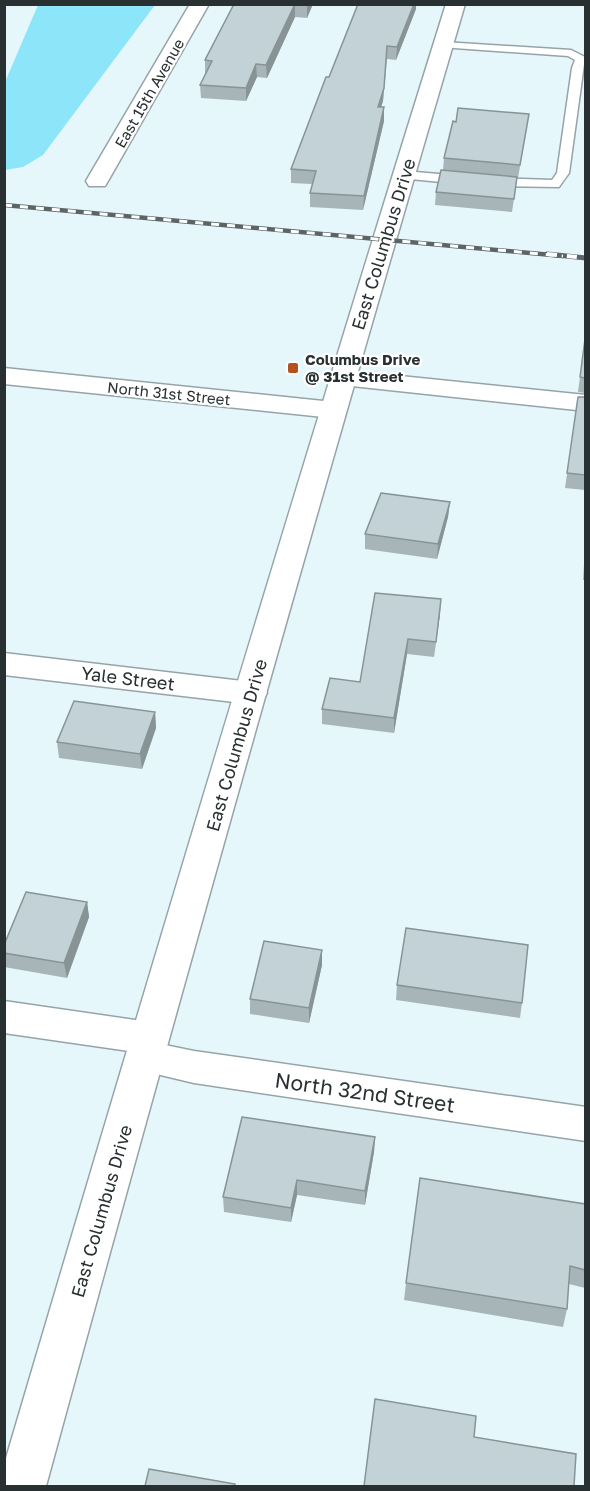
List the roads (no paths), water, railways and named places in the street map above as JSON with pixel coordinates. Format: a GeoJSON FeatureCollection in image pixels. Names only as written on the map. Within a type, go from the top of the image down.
{"type":"FeatureCollection","features":[{"type":"Feature","properties":{"kind":"main road","name":"East 15th Avenue"},"geometry":{"type":"LineString","coordinates":[[97,181],[200,4]]}},
{"type":"Feature","properties":{"kind":"main road","name":"East Columbus Drive"},"geometry":{"type":"LineString","coordinates":[[22,1486],[337,394],[456,4]]}},
{"type":"Feature","properties":{"kind":"main road","name":"North 31st Street"},"geometry":{"type":"LineString","coordinates":[[4,376],[337,394],[585,403]]}},
{"type":"Feature","properties":{"kind":"main road","name":"Yale Street"},"geometry":{"type":"LineString","coordinates":[[4,664],[251,693]]}},
{"type":"Feature","properties":{"kind":"main road","name":"North 32nd Street"},"geometry":{"type":"LineString","coordinates":[[4,1017],[147,1048],[194,1067],[585,1124]]}},
{"type":"Feature","properties":{"kind":"lane"},"geometry":{"type":"LineString","coordinates":[[404,175],[525,185],[555,184],[562,173],[577,68],[581,59],[572,53],[444,45]]}},
{"type":"Feature","properties":{"kind":"water"},"geometry":{"type":"Polygon","coordinates":[[[38,5],[155,5],[43,155],[23,167],[5,170],[5,82],[38,5]]]}},
{"type":"Feature","properties":{"kind":"railway"},"geometry":{"type":"LineString","coordinates":[[4,205],[563,256]]}},
{"type":"Feature","properties":{"kind":"railway"},"geometry":{"type":"LineString","coordinates":[[547,254],[586,258]]}},
{"type":"Feature","properties":{"kind":"place","name":"Columbus Drive @ 31st Street"},"geometry":{"type":"Point","coordinates":[293,368]}}]}
